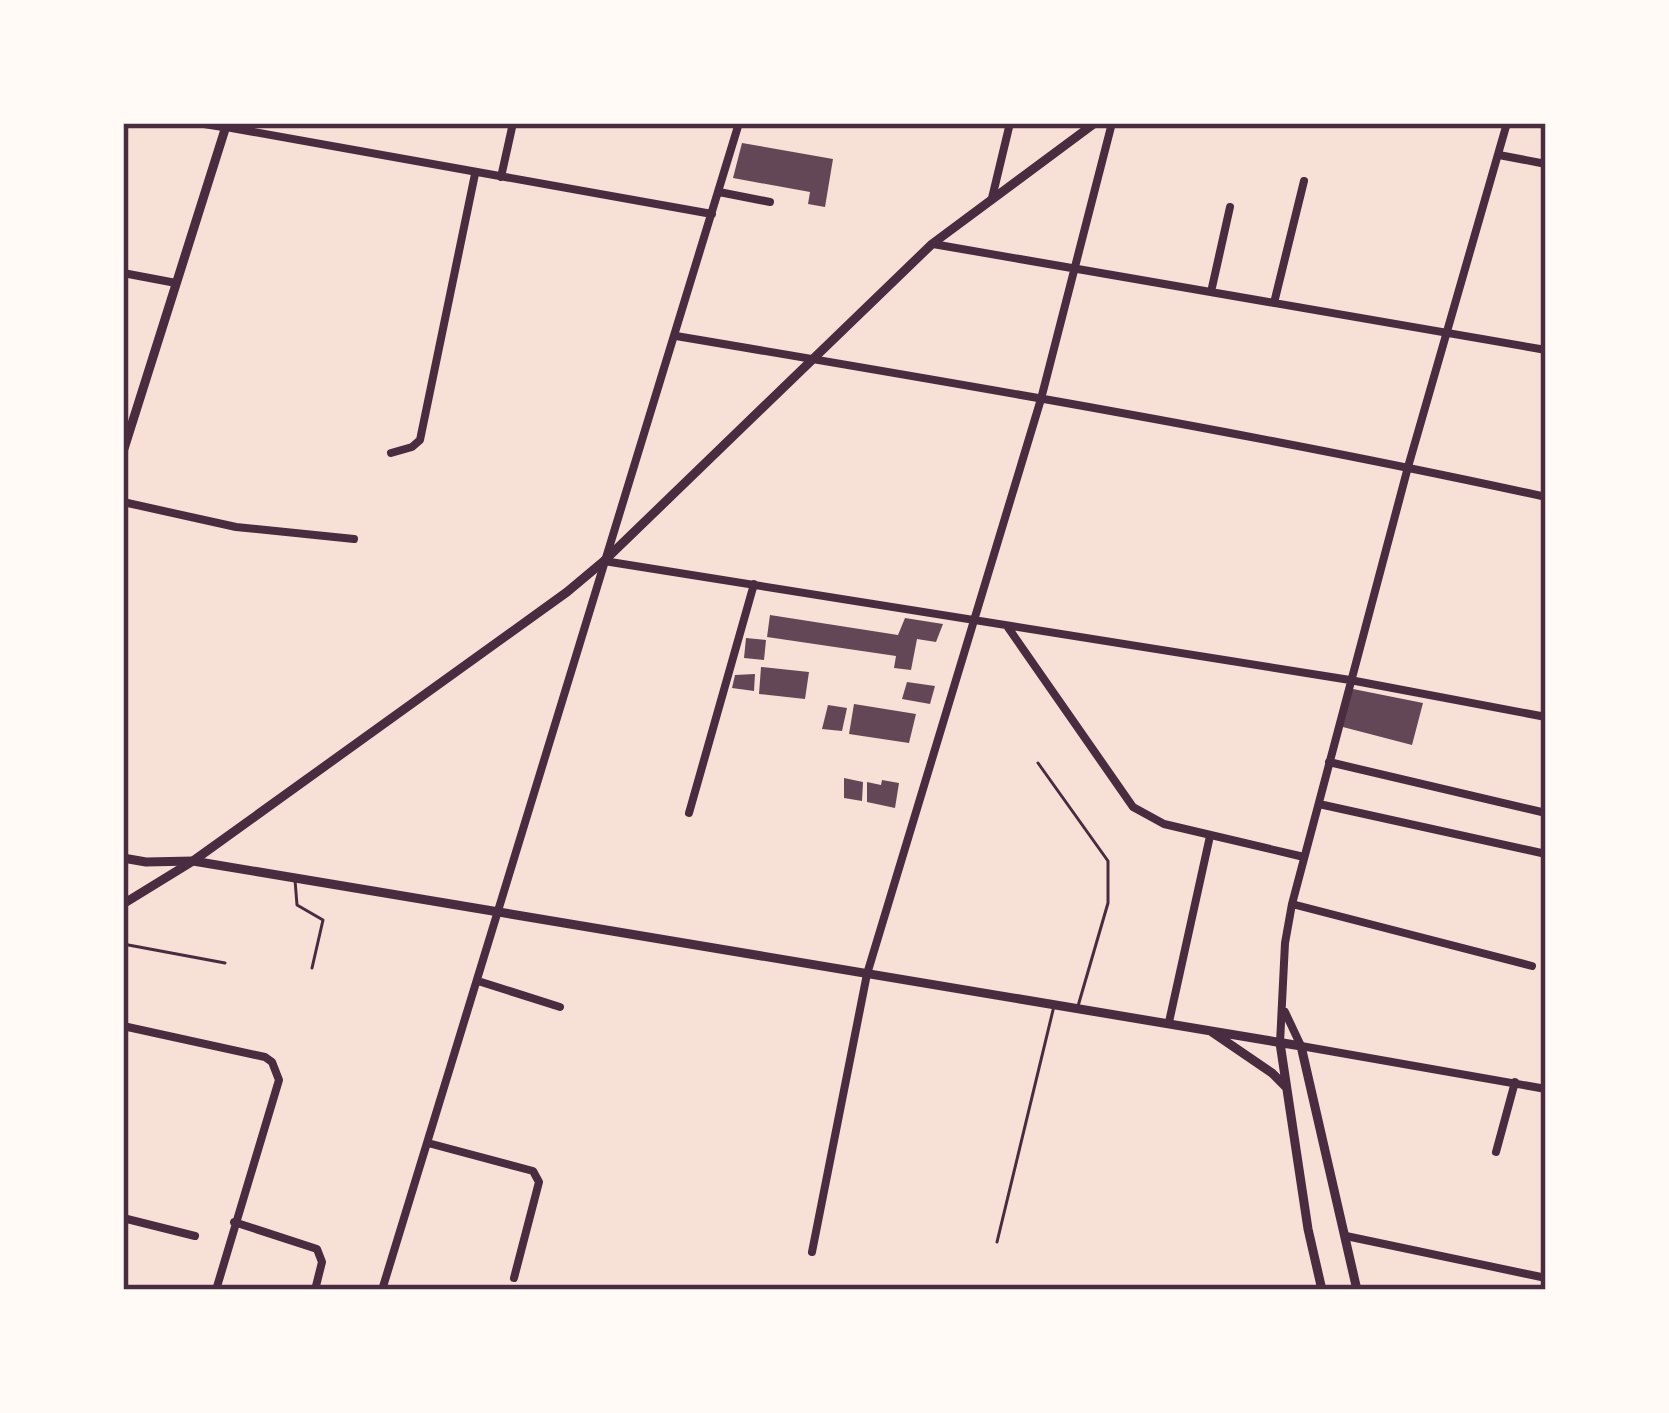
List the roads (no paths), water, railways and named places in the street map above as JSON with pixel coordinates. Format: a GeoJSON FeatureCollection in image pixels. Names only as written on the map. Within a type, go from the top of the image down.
{"type":"FeatureCollection","features":[{"type":"Feature","properties":{"kind":"main road"},"geometry":{"type":"LineString","coordinates":[[123,452],[226,125],[201,123]]}},
{"type":"Feature","properties":{"kind":"main road"},"geometry":{"type":"LineString","coordinates":[[123,904],[193,861],[567,592],[932,244],[1095,123]]}},
{"type":"Feature","properties":{"kind":"main road"},"geometry":{"type":"LineString","coordinates":[[123,858],[193,861],[1301,1046],[1358,1290]]}},
{"type":"Feature","properties":{"kind":"main road"},"geometry":{"type":"LineString","coordinates":[[1208,1029],[1272,1073],[1288,1090]]}},
{"type":"Feature","properties":{"kind":"main road"},"geometry":{"type":"LineString","coordinates":[[1280,1043],[1322,1290]]}},
{"type":"Feature","properties":{"kind":"street"},"geometry":{"type":"LineString","coordinates":[[500,177],[513,123]]}},
{"type":"Feature","properties":{"kind":"street"},"geometry":{"type":"LineString","coordinates":[[382,1290],[739,123]]}},
{"type":"Feature","properties":{"kind":"street"},"geometry":{"type":"LineString","coordinates":[[992,199],[1010,123]]}},
{"type":"Feature","properties":{"kind":"street"},"geometry":{"type":"LineString","coordinates":[[812,1252],[867,974],[1041,399],[1112,123]]}},
{"type":"Feature","properties":{"kind":"street"},"geometry":{"type":"LineString","coordinates":[[1280,1043],[1292,904],[1408,467],[1507,123]]}},
{"type":"Feature","properties":{"kind":"street"},"geometry":{"type":"LineString","coordinates":[[226,125],[712,214]]}},
{"type":"Feature","properties":{"kind":"street"},"geometry":{"type":"LineString","coordinates":[[1499,155],[1546,164]]}},
{"type":"Feature","properties":{"kind":"street"},"geometry":{"type":"LineString","coordinates":[[391,453],[420,440],[475,174]]}},
{"type":"Feature","properties":{"kind":"street"},"geometry":{"type":"LineString","coordinates":[[1274,304],[1304,181]]}},
{"type":"Feature","properties":{"kind":"street"},"geometry":{"type":"LineString","coordinates":[[719,192],[770,202]]}},
{"type":"Feature","properties":{"kind":"street"},"geometry":{"type":"LineString","coordinates":[[1211,292],[1230,207]]}},
{"type":"Feature","properties":{"kind":"street"},"geometry":{"type":"LineString","coordinates":[[932,244],[1546,350]]}},
{"type":"Feature","properties":{"kind":"street"},"geometry":{"type":"LineString","coordinates":[[123,273],[176,283]]}},
{"type":"Feature","properties":{"kind":"street"},"geometry":{"type":"LineString","coordinates":[[676,336],[1041,399],[1546,497]]}},
{"type":"Feature","properties":{"kind":"street"},"geometry":{"type":"LineString","coordinates":[[123,502],[236,527],[354,539]]}},
{"type":"Feature","properties":{"kind":"street"},"geometry":{"type":"LineString","coordinates":[[604,561],[1350,680],[1546,717]]}},
{"type":"Feature","properties":{"kind":"street"},"geometry":{"type":"LineString","coordinates":[[689,813],[754,584]]}},
{"type":"Feature","properties":{"kind":"street"},"geometry":{"type":"LineString","coordinates":[[1006,624],[1133,807],[1164,824],[1304,857]]}},
{"type":"Feature","properties":{"kind":"street"},"geometry":{"type":"LineString","coordinates":[[1329,762],[1546,813]]}},
{"type":"Feature","properties":{"kind":"street"},"geometry":{"type":"LineString","coordinates":[[1319,803],[1546,854]]}},
{"type":"Feature","properties":{"kind":"street"},"geometry":{"type":"LineString","coordinates":[[1169,1022],[1210,836]]}},
{"type":"Feature","properties":{"kind":"street"},"geometry":{"type":"LineString","coordinates":[[1292,904],[1532,966]]}},
{"type":"Feature","properties":{"kind":"street"},"geometry":{"type":"LineString","coordinates":[[478,981],[560,1006]]}},
{"type":"Feature","properties":{"kind":"street"},"geometry":{"type":"LineString","coordinates":[[1284,1010],[1301,1046],[1546,1089]]}},
{"type":"Feature","properties":{"kind":"street"},"geometry":{"type":"LineString","coordinates":[[123,1026],[265,1057],[278,1072],[216,1290]]}},
{"type":"Feature","properties":{"kind":"street"},"geometry":{"type":"LineString","coordinates":[[1496,1152],[1515,1082]]}},
{"type":"Feature","properties":{"kind":"street"},"geometry":{"type":"LineString","coordinates":[[427,1143],[533,1171],[539,1182],[514,1278]]}},
{"type":"Feature","properties":{"kind":"street"},"geometry":{"type":"LineString","coordinates":[[123,1218],[194,1236]]}},
{"type":"Feature","properties":{"kind":"street"},"geometry":{"type":"LineString","coordinates":[[235,1222],[317,1249],[322,1262],[315,1290]]}},
{"type":"Feature","properties":{"kind":"street"},"geometry":{"type":"LineString","coordinates":[[1346,1236],[1546,1278]]}},
{"type":"Feature","properties":{"kind":"lane"},"geometry":{"type":"LineString","coordinates":[[1038,763],[1108,861],[1108,903],[1077,1007]]}},
{"type":"Feature","properties":{"kind":"lane"},"geometry":{"type":"LineString","coordinates":[[295,879],[297,905],[323,920],[312,968]]}},
{"type":"Feature","properties":{"kind":"lane"},"geometry":{"type":"LineString","coordinates":[[123,944],[225,964]]}},
{"type":"Feature","properties":{"kind":"lane"},"geometry":{"type":"LineString","coordinates":[[997,1242],[1054,1004]]}}]}
